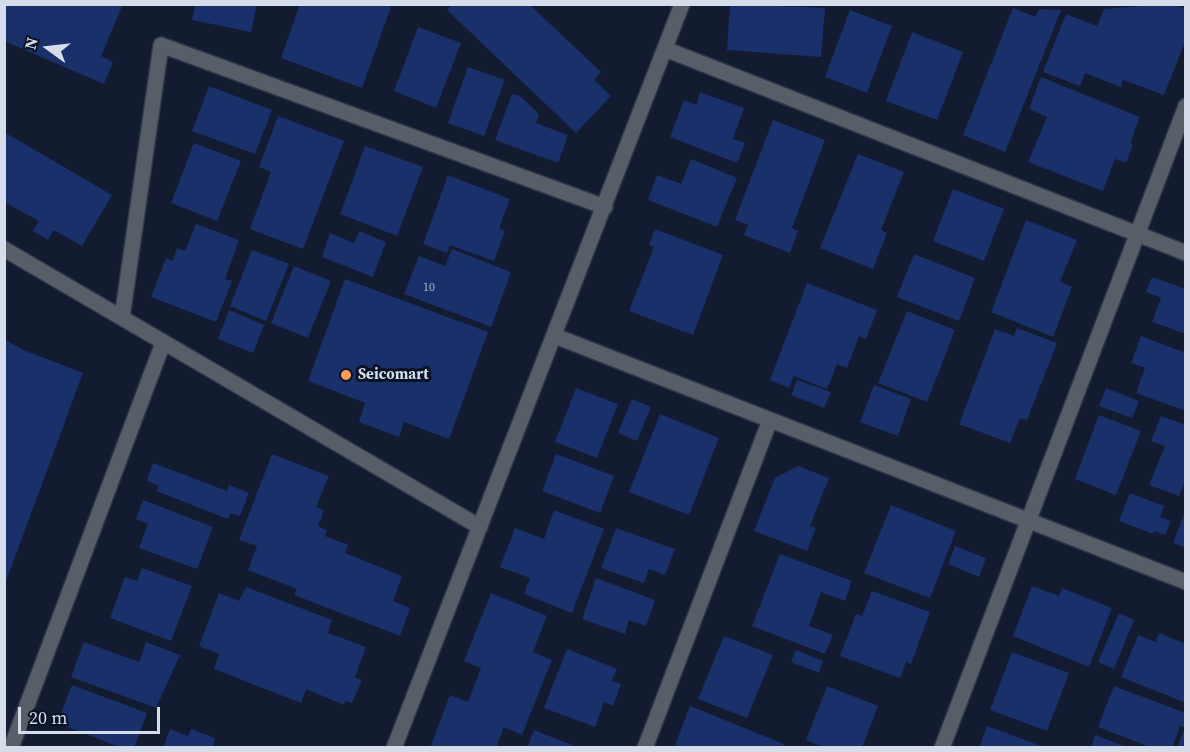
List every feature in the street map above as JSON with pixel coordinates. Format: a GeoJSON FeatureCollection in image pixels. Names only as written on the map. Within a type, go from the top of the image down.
{"type":"FeatureCollection","features":[{"type":"Feature","properties":{"kind":"street"},"geometry":{"type":"LineString","coordinates":[[394,747],[682,4]]}},
{"type":"Feature","properties":{"kind":"street"},"geometry":{"type":"LineString","coordinates":[[122,318],[161,45],[605,207]]}},
{"type":"Feature","properties":{"kind":"street"},"geometry":{"type":"LineString","coordinates":[[665,49],[1185,253]]}},
{"type":"Feature","properties":{"kind":"street"},"geometry":{"type":"LineString","coordinates":[[942,747],[1185,106]]}},
{"type":"Feature","properties":{"kind":"street"},"geometry":{"type":"LineString","coordinates":[[4,249],[480,527]]}},
{"type":"Feature","properties":{"kind":"street"},"geometry":{"type":"LineString","coordinates":[[555,336],[1185,582]]}},
{"type":"Feature","properties":{"kind":"street"},"geometry":{"type":"LineString","coordinates":[[11,747],[163,343]]}},
{"type":"Feature","properties":{"kind":"street"},"geometry":{"type":"LineString","coordinates":[[645,747],[770,420]]}},
{"type":"Feature","properties":{"kind":"building"},"geometry":{"type":"Polygon","coordinates":[[[4,4],[123,4],[101,56],[113,62],[104,84],[4,41],[4,4]]]}},
{"type":"Feature","properties":{"kind":"building"},"geometry":{"type":"Polygon","coordinates":[[[195,4],[257,4],[251,32],[192,20],[195,4]]]}},
{"type":"Feature","properties":{"kind":"building"},"geometry":{"type":"Polygon","coordinates":[[[300,4],[392,4],[362,88],[281,58],[300,4]]]}},
{"type":"Feature","properties":{"kind":"building"},"geometry":{"type":"Polygon","coordinates":[[[452,4],[529,4],[601,72],[594,80],[611,96],[576,133],[447,10],[452,4]]]}},
{"type":"Feature","properties":{"kind":"building"},"geometry":{"type":"Polygon","coordinates":[[[730,4],[825,8],[821,57],[727,50],[730,4]]]}},
{"type":"Feature","properties":{"kind":"building"},"geometry":{"type":"Polygon","coordinates":[[[1174,5],[1186,9],[1186,39],[1164,95],[1123,80],[1121,87],[1085,73],[1080,86],[1043,72],[1066,14],[1097,26],[1104,9],[1174,5]]]}},
{"type":"Feature","properties":{"kind":"building"},"geometry":{"type":"Polygon","coordinates":[[[1013,8],[1035,17],[1039,9],[1061,10],[1005,152],[963,135],[1013,8]]]}},
{"type":"Feature","properties":{"kind":"building"},"geometry":{"type":"Polygon","coordinates":[[[850,10],[892,26],[867,93],[825,77],[850,10]]]}},
{"type":"Feature","properties":{"kind":"building"},"geometry":{"type":"Polygon","coordinates":[[[418,27],[461,43],[436,108],[394,91],[418,27]]]}},
{"type":"Feature","properties":{"kind":"building"},"geometry":{"type":"Polygon","coordinates":[[[912,32],[963,52],[937,120],[886,101],[912,32]]]}},
{"type":"Feature","properties":{"kind":"building"},"geometry":{"type":"Polygon","coordinates":[[[468,67],[505,80],[484,136],[448,123],[468,67]]]}},
{"type":"Feature","properties":{"kind":"building"},"geometry":{"type":"Polygon","coordinates":[[[1041,77],[1140,117],[1130,143],[1133,144],[1126,163],[1115,159],[1103,191],[1028,162],[1047,117],[1029,109],[1041,77]]]}},
{"type":"Feature","properties":{"kind":"building"},"geometry":{"type":"Polygon","coordinates":[[[209,86],[272,110],[255,154],[192,131],[209,86]]]}},
{"type":"Feature","properties":{"kind":"building"},"geometry":{"type":"Polygon","coordinates":[[[700,92],[744,108],[733,139],[745,143],[737,163],[670,137],[684,100],[696,105],[700,92]]]}},
{"type":"Feature","properties":{"kind":"building"},"geometry":{"type":"Polygon","coordinates":[[[512,94],[520,96],[539,114],[536,123],[568,135],[558,163],[495,140],[512,94]]]}},
{"type":"Feature","properties":{"kind":"building"},"geometry":{"type":"Polygon","coordinates":[[[278,116],[344,141],[303,249],[250,229],[271,172],[259,167],[278,116]]]}},
{"type":"Feature","properties":{"kind":"building"},"geometry":{"type":"Polygon","coordinates":[[[773,120],[825,140],[792,228],[798,231],[790,253],[744,235],[748,225],[735,220],[773,120]]]}},
{"type":"Feature","properties":{"kind":"building"},"geometry":{"type":"Polygon","coordinates":[[[4,132],[112,195],[82,246],[54,230],[48,240],[33,231],[39,221],[4,202],[4,132]]]}},
{"type":"Feature","properties":{"kind":"building"},"geometry":{"type":"Polygon","coordinates":[[[194,143],[241,161],[217,221],[171,203],[194,143]]]}},
{"type":"Feature","properties":{"kind":"building"},"geometry":{"type":"Polygon","coordinates":[[[365,146],[423,167],[397,236],[340,214],[365,146]]]}},
{"type":"Feature","properties":{"kind":"building"},"geometry":{"type":"Polygon","coordinates":[[[858,154],[904,172],[881,230],[887,233],[873,269],[820,248],[858,154]]]}},
{"type":"Feature","properties":{"kind":"building"},"geometry":{"type":"Polygon","coordinates":[[[691,159],[737,178],[717,227],[648,200],[657,175],[681,184],[691,159]]]}},
{"type":"Feature","properties":{"kind":"building"},"geometry":{"type":"Polygon","coordinates":[[[448,175],[510,199],[499,228],[505,231],[494,261],[450,245],[447,253],[423,244],[448,175]]]}},
{"type":"Feature","properties":{"kind":"building"},"geometry":{"type":"Polygon","coordinates":[[[953,189],[1004,209],[984,261],[933,241],[953,189]]]}},
{"type":"Feature","properties":{"kind":"building"},"geometry":{"type":"Polygon","coordinates":[[[1026,220],[1077,240],[1060,282],[1072,287],[1053,337],[991,312],[1026,220]]]}},
{"type":"Feature","properties":{"kind":"building"},"geometry":{"type":"Polygon","coordinates":[[[196,224],[239,240],[225,279],[232,281],[216,322],[151,297],[166,258],[173,261],[177,248],[185,251],[196,224]]]}},
{"type":"Feature","properties":{"kind":"building"},"geometry":{"type":"Polygon","coordinates":[[[655,229],[723,255],[693,335],[629,311],[654,247],[649,245],[655,229]]]}},
{"type":"Feature","properties":{"kind":"building"},"geometry":{"type":"Polygon","coordinates":[[[359,231],[386,242],[373,277],[322,257],[330,233],[354,243],[359,231]]]}},
{"type":"Feature","properties":{"kind":"building"},"geometry":{"type":"Polygon","coordinates":[[[452,249],[511,272],[491,327],[404,294],[419,256],[445,266],[452,249]]]}},
{"type":"Feature","properties":{"kind":"building"},"geometry":{"type":"Polygon","coordinates":[[[252,250],[289,264],[266,321],[230,306],[252,250]]]}},
{"type":"Feature","properties":{"kind":"building"},"geometry":{"type":"Polygon","coordinates":[[[914,254],[975,278],[959,321],[897,297],[914,254]]]}},
{"type":"Feature","properties":{"kind":"building"},"geometry":{"type":"Polygon","coordinates":[[[294,266],[331,281],[308,338],[271,323],[294,266]]]}},
{"type":"Feature","properties":{"kind":"building"},"geometry":{"type":"Polygon","coordinates":[[[1152,277],[1186,289],[1186,334],[1152,322],[1161,298],[1146,292],[1152,277]]]}},
{"type":"Feature","properties":{"kind":"building"},"geometry":{"type":"Polygon","coordinates":[[[345,279],[488,332],[449,439],[404,422],[399,437],[359,422],[365,403],[308,381],[345,279]]]}},
{"type":"Feature","properties":{"kind":"building"},"geometry":{"type":"Polygon","coordinates":[[[807,283],[877,310],[866,339],[859,336],[847,368],[837,364],[827,389],[794,376],[789,388],[770,380],[807,283]]]}},
{"type":"Feature","properties":{"kind":"building"},"geometry":{"type":"Polygon","coordinates":[[[229,310],[264,325],[253,353],[218,339],[229,310]]]}},
{"type":"Feature","properties":{"kind":"building"},"geometry":{"type":"Polygon","coordinates":[[[907,311],[955,330],[927,402],[878,383],[907,311]]]}},
{"type":"Feature","properties":{"kind":"building"},"geometry":{"type":"Polygon","coordinates":[[[1017,328],[1057,343],[1027,420],[1020,418],[1010,443],[959,424],[995,329],[1014,336],[1017,328]]]}},
{"type":"Feature","properties":{"kind":"building"},"geometry":{"type":"Polygon","coordinates":[[[1141,336],[1186,353],[1186,402],[1183,410],[1136,393],[1145,368],[1131,363],[1141,336]]]}},
{"type":"Feature","properties":{"kind":"building"},"geometry":{"type":"Polygon","coordinates":[[[4,339],[23,350],[83,373],[5,584],[4,339]]]}},
{"type":"Feature","properties":{"kind":"building"},"geometry":{"type":"Polygon","coordinates":[[[797,380],[831,392],[824,408],[791,395],[797,380]]]}},
{"type":"Feature","properties":{"kind":"building"},"geometry":{"type":"Polygon","coordinates":[[[874,385],[911,399],[898,436],[860,422],[874,385]]]}},
{"type":"Feature","properties":{"kind":"building"},"geometry":{"type":"Polygon","coordinates":[[[576,388],[618,404],[597,458],[555,442],[576,388]]]}},
{"type":"Feature","properties":{"kind":"building"},"geometry":{"type":"Polygon","coordinates":[[[1106,388],[1139,401],[1132,418],[1099,406],[1106,388]]]}},
{"type":"Feature","properties":{"kind":"building"},"geometry":{"type":"Polygon","coordinates":[[[632,399],[651,407],[637,441],[618,433],[632,399]]]}},
{"type":"Feature","properties":{"kind":"building"},"geometry":{"type":"Polygon","coordinates":[[[660,414],[719,438],[689,515],[629,492],[660,414]]]}},
{"type":"Feature","properties":{"kind":"building"},"geometry":{"type":"Polygon","coordinates":[[[1099,415],[1141,431],[1116,495],[1075,479],[1099,415]]]}},
{"type":"Feature","properties":{"kind":"building"},"geometry":{"type":"Polygon","coordinates":[[[1161,416],[1186,425],[1186,479],[1179,496],[1149,485],[1165,446],[1151,441],[1161,416]]]}},
{"type":"Feature","properties":{"kind":"building"},"geometry":{"type":"Polygon","coordinates":[[[272,454],[329,476],[316,507],[324,510],[318,526],[327,530],[325,536],[348,545],[345,553],[402,576],[393,601],[410,608],[400,636],[294,595],[297,589],[248,570],[257,546],[239,540],[272,454]]]}},
{"type":"Feature","properties":{"kind":"building"},"geometry":{"type":"Polygon","coordinates":[[[556,454],[614,476],[600,513],[542,491],[556,454]]]}},
{"type":"Feature","properties":{"kind":"building"},"geometry":{"type":"Polygon","coordinates":[[[153,463],[227,491],[229,485],[249,493],[240,516],[230,513],[228,519],[156,491],[159,486],[147,481],[153,463]]]}},
{"type":"Feature","properties":{"kind":"building"},"geometry":{"type":"Polygon","coordinates":[[[798,466],[829,478],[810,526],[816,528],[807,551],[754,531],[775,478],[798,466]]]}},
{"type":"Feature","properties":{"kind":"building"},"geometry":{"type":"Polygon","coordinates":[[[1130,493],[1164,506],[1160,517],[1171,521],[1165,535],[1154,531],[1153,534],[1119,521],[1130,493]]]}},
{"type":"Feature","properties":{"kind":"building"},"geometry":{"type":"Polygon","coordinates":[[[143,500],[213,527],[197,569],[139,548],[148,524],[136,519],[143,500]]]}},
{"type":"Feature","properties":{"kind":"building"},"geometry":{"type":"Polygon","coordinates":[[[891,505],[956,531],[930,598],[864,573],[891,505]]]}},
{"type":"Feature","properties":{"kind":"building"},"geometry":{"type":"Polygon","coordinates":[[[554,510],[604,529],[572,613],[524,594],[530,578],[500,567],[515,528],[544,539],[554,510]]]}},
{"type":"Feature","properties":{"kind":"building"},"geometry":{"type":"Polygon","coordinates":[[[1186,512],[1186,548],[1173,543],[1186,512]]]}},
{"type":"Feature","properties":{"kind":"building"},"geometry":{"type":"Polygon","coordinates":[[[616,528],[675,549],[665,575],[649,569],[644,583],[601,568],[616,528]]]}},
{"type":"Feature","properties":{"kind":"building"},"geometry":{"type":"Polygon","coordinates":[[[955,546],[986,558],[979,577],[948,564],[955,546]]]}},
{"type":"Feature","properties":{"kind":"building"},"geometry":{"type":"Polygon","coordinates":[[[780,554],[852,581],[845,601],[821,592],[809,626],[833,635],[825,654],[752,626],[780,554]]]}},
{"type":"Feature","properties":{"kind":"building"},"geometry":{"type":"Polygon","coordinates":[[[142,568],[192,586],[171,641],[110,618],[125,577],[137,581],[142,568]]]}},
{"type":"Feature","properties":{"kind":"building"},"geometry":{"type":"Polygon","coordinates":[[[596,578],[655,600],[646,626],[629,620],[625,634],[582,619],[596,578]]]}},
{"type":"Feature","properties":{"kind":"building"},"geometry":{"type":"Polygon","coordinates":[[[1032,586],[1059,596],[1062,588],[1112,608],[1089,667],[1013,636],[1032,586]]]}},
{"type":"Feature","properties":{"kind":"building"},"geometry":{"type":"Polygon","coordinates":[[[246,587],[332,620],[328,633],[366,647],[355,677],[362,680],[352,703],[345,701],[344,705],[306,689],[301,703],[214,669],[219,654],[199,646],[219,593],[239,601],[246,587]]]}},
{"type":"Feature","properties":{"kind":"building"},"geometry":{"type":"Polygon","coordinates":[[[872,591],[930,612],[911,664],[906,662],[900,678],[840,656],[856,614],[862,616],[872,591]]]}},
{"type":"Feature","properties":{"kind":"building"},"geometry":{"type":"Polygon","coordinates":[[[491,593],[547,616],[533,652],[552,660],[522,735],[504,727],[496,748],[430,748],[450,695],[468,702],[481,668],[464,661],[491,593]]]}},
{"type":"Feature","properties":{"kind":"building"},"geometry":{"type":"Polygon","coordinates":[[[1119,613],[1134,620],[1114,669],[1098,662],[1119,613]]]}},
{"type":"Feature","properties":{"kind":"building"},"geometry":{"type":"Polygon","coordinates":[[[1159,633],[1186,644],[1186,703],[1121,677],[1138,635],[1156,642],[1159,633]]]}},
{"type":"Feature","properties":{"kind":"building"},"geometry":{"type":"Polygon","coordinates":[[[724,636],[773,655],[747,718],[698,699],[724,636]]]}},
{"type":"Feature","properties":{"kind":"building"},"geometry":{"type":"Polygon","coordinates":[[[84,642],[139,662],[146,642],[180,655],[156,708],[71,677],[84,642]]]}},
{"type":"Feature","properties":{"kind":"building"},"geometry":{"type":"Polygon","coordinates":[[[567,649],[617,669],[612,681],[621,684],[613,706],[604,702],[595,727],[544,708],[567,649]]]}},
{"type":"Feature","properties":{"kind":"building"},"geometry":{"type":"Polygon","coordinates":[[[796,650],[823,661],[819,673],[791,662],[796,650]]]}},
{"type":"Feature","properties":{"kind":"building"},"geometry":{"type":"Polygon","coordinates":[[[1012,652],[1069,673],[1047,731],[990,710],[1012,652]]]}},
{"type":"Feature","properties":{"kind":"building"},"geometry":{"type":"Polygon","coordinates":[[[72,685],[147,713],[134,748],[122,748],[57,723],[72,685]]]}},
{"type":"Feature","properties":{"kind":"building"},"geometry":{"type":"Polygon","coordinates":[[[827,686],[878,706],[862,748],[825,748],[806,740],[827,686]]]}},
{"type":"Feature","properties":{"kind":"building"},"geometry":{"type":"Polygon","coordinates":[[[1114,686],[1186,713],[1186,728],[1180,726],[1172,748],[1152,748],[1098,727],[1114,686]]]}},
{"type":"Feature","properties":{"kind":"building"},"geometry":{"type":"Polygon","coordinates":[[[690,706],[784,744],[782,748],[674,748],[690,706]]]}},
{"type":"Feature","properties":{"kind":"building"},"geometry":{"type":"Polygon","coordinates":[[[987,726],[1044,747],[979,748],[987,726]]]}},
{"type":"Feature","properties":{"kind":"building"},"geometry":{"type":"Polygon","coordinates":[[[170,729],[188,736],[191,729],[215,738],[213,745],[220,748],[163,748],[170,729]]]}},
{"type":"Feature","properties":{"kind":"building"},"geometry":{"type":"Polygon","coordinates":[[[534,730],[577,747],[577,748],[527,748],[534,730]]]}},
{"type":"Feature","properties":{"kind":"building"},"geometry":{"type":"Polygon","coordinates":[[[1184,730],[1186,748],[1177,748],[1184,730]]]}},
{"type":"Feature","properties":{"kind":"building"},"geometry":{"type":"Polygon","coordinates":[[[1095,735],[1127,747],[1127,748],[1091,748],[1095,735]]]}},
{"type":"Feature","properties":{"kind":"place","name":"Seicomart"},"geometry":{"type":"Point","coordinates":[346,375]}}]}
